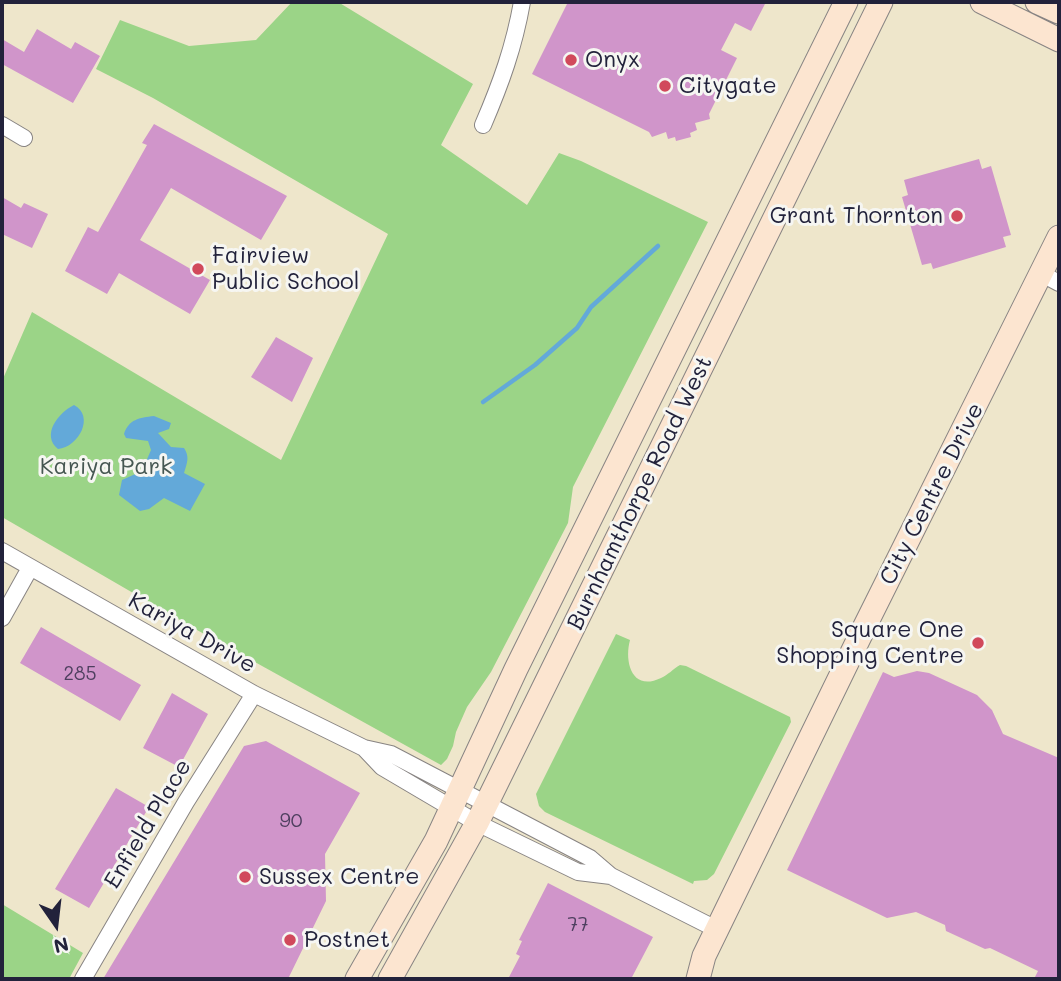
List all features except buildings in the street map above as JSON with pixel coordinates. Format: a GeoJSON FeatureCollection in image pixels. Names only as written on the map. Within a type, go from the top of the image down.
{"type":"FeatureCollection","features":[{"type":"Feature","properties":{"kind":"main road","name":"Burnhamthorpe Road West"},"geometry":{"type":"LineString","coordinates":[[358,979],[436,841],[516,669],[846,2]]}},
{"type":"Feature","properties":{"kind":"main road","name":"Burnhamthorpe Road West"},"geometry":{"type":"LineString","coordinates":[[390,979],[482,813],[881,2]]}},
{"type":"Feature","properties":{"kind":"main road"},"geometry":{"type":"LineString","coordinates":[[982,2],[1059,40]]}},
{"type":"Feature","properties":{"kind":"main road"},"geometry":{"type":"LineString","coordinates":[[1037,2],[1059,12]]}},
{"type":"Feature","properties":{"kind":"main road","name":"City Centre Drive"},"geometry":{"type":"LineString","coordinates":[[698,979],[704,956],[863,630],[1050,279],[1059,237]]}},
{"type":"Feature","properties":{"kind":"street"},"geometry":{"type":"LineString","coordinates":[[483,125],[514,44],[522,2]]}},
{"type":"Feature","properties":{"kind":"street"},"geometry":{"type":"LineString","coordinates":[[2,125],[24,138]]}},
{"type":"Feature","properties":{"kind":"street","name":"Kariya Drive"},"geometry":{"type":"LineString","coordinates":[[2,551],[254,694],[364,748],[391,754],[455,799],[578,872],[611,876],[718,930]]}},
{"type":"Feature","properties":{"kind":"street"},"geometry":{"type":"LineString","coordinates":[[2,618],[30,568]]}},
{"type":"Feature","properties":{"kind":"street","name":"Enfield Place"},"geometry":{"type":"LineString","coordinates":[[83,979],[186,802],[254,694]]}},
{"type":"Feature","properties":{"kind":"green space","name":"Kariya Park"},"geometry":{"type":"Polygon","coordinates":[[[292,2],[338,2],[473,84],[441,145],[527,205],[559,153],[708,222],[573,487],[568,523],[491,672],[467,707],[453,746],[441,765],[197,630],[2,517],[2,381],[32,312],[281,460],[388,234],[153,98],[96,69],[120,20],[189,46],[256,40],[292,2]]]}},
{"type":"Feature","properties":{"kind":"green space"},"geometry":{"type":"Polygon","coordinates":[[[616,634],[630,640],[628,657],[632,673],[643,681],[661,678],[680,665],[686,666],[790,717],[791,722],[714,874],[707,880],[694,881],[693,884],[545,812],[539,806],[536,794],[616,634]]]}},
{"type":"Feature","properties":{"kind":"green space"},"geometry":{"type":"Polygon","coordinates":[[[2,904],[83,953],[69,979],[2,979],[2,904]]]}},
{"type":"Feature","properties":{"kind":"water"},"geometry":{"type":"Polygon","coordinates":[[[74,405],[83,416],[82,430],[72,443],[58,449],[53,443],[51,431],[62,413],[74,405]]]}},
{"type":"Feature","properties":{"kind":"water"},"geometry":{"type":"Polygon","coordinates":[[[154,416],[171,423],[169,429],[158,433],[171,447],[184,448],[186,451],[184,473],[205,484],[190,511],[164,498],[149,509],[140,511],[119,495],[122,480],[142,471],[151,450],[148,441],[126,438],[126,429],[135,420],[154,416]]]}},
{"type":"Feature","properties":{"kind":"waterway"},"geometry":{"type":"LineString","coordinates":[[483,402],[535,365],[577,328],[591,307],[658,246]]}},
{"type":"Feature","properties":{"kind":"place","name":"Onyx"},"geometry":{"type":"Point","coordinates":[571,60]}},
{"type":"Feature","properties":{"kind":"place","name":"Citygate"},"geometry":{"type":"Point","coordinates":[665,86]}},
{"type":"Feature","properties":{"kind":"place","name":"Grant Thornton"},"geometry":{"type":"Point","coordinates":[957,216]}},
{"type":"Feature","properties":{"kind":"place","name":"Fairview Public School"},"geometry":{"type":"Point","coordinates":[198,269]}},
{"type":"Feature","properties":{"kind":"place","name":"Square One Shopping Centre"},"geometry":{"type":"Point","coordinates":[978,643]}},
{"type":"Feature","properties":{"kind":"place","name":"Sussex Centre"},"geometry":{"type":"Point","coordinates":[245,877]}},
{"type":"Feature","properties":{"kind":"place","name":"Postnet"},"geometry":{"type":"Point","coordinates":[290,940]}}]}
